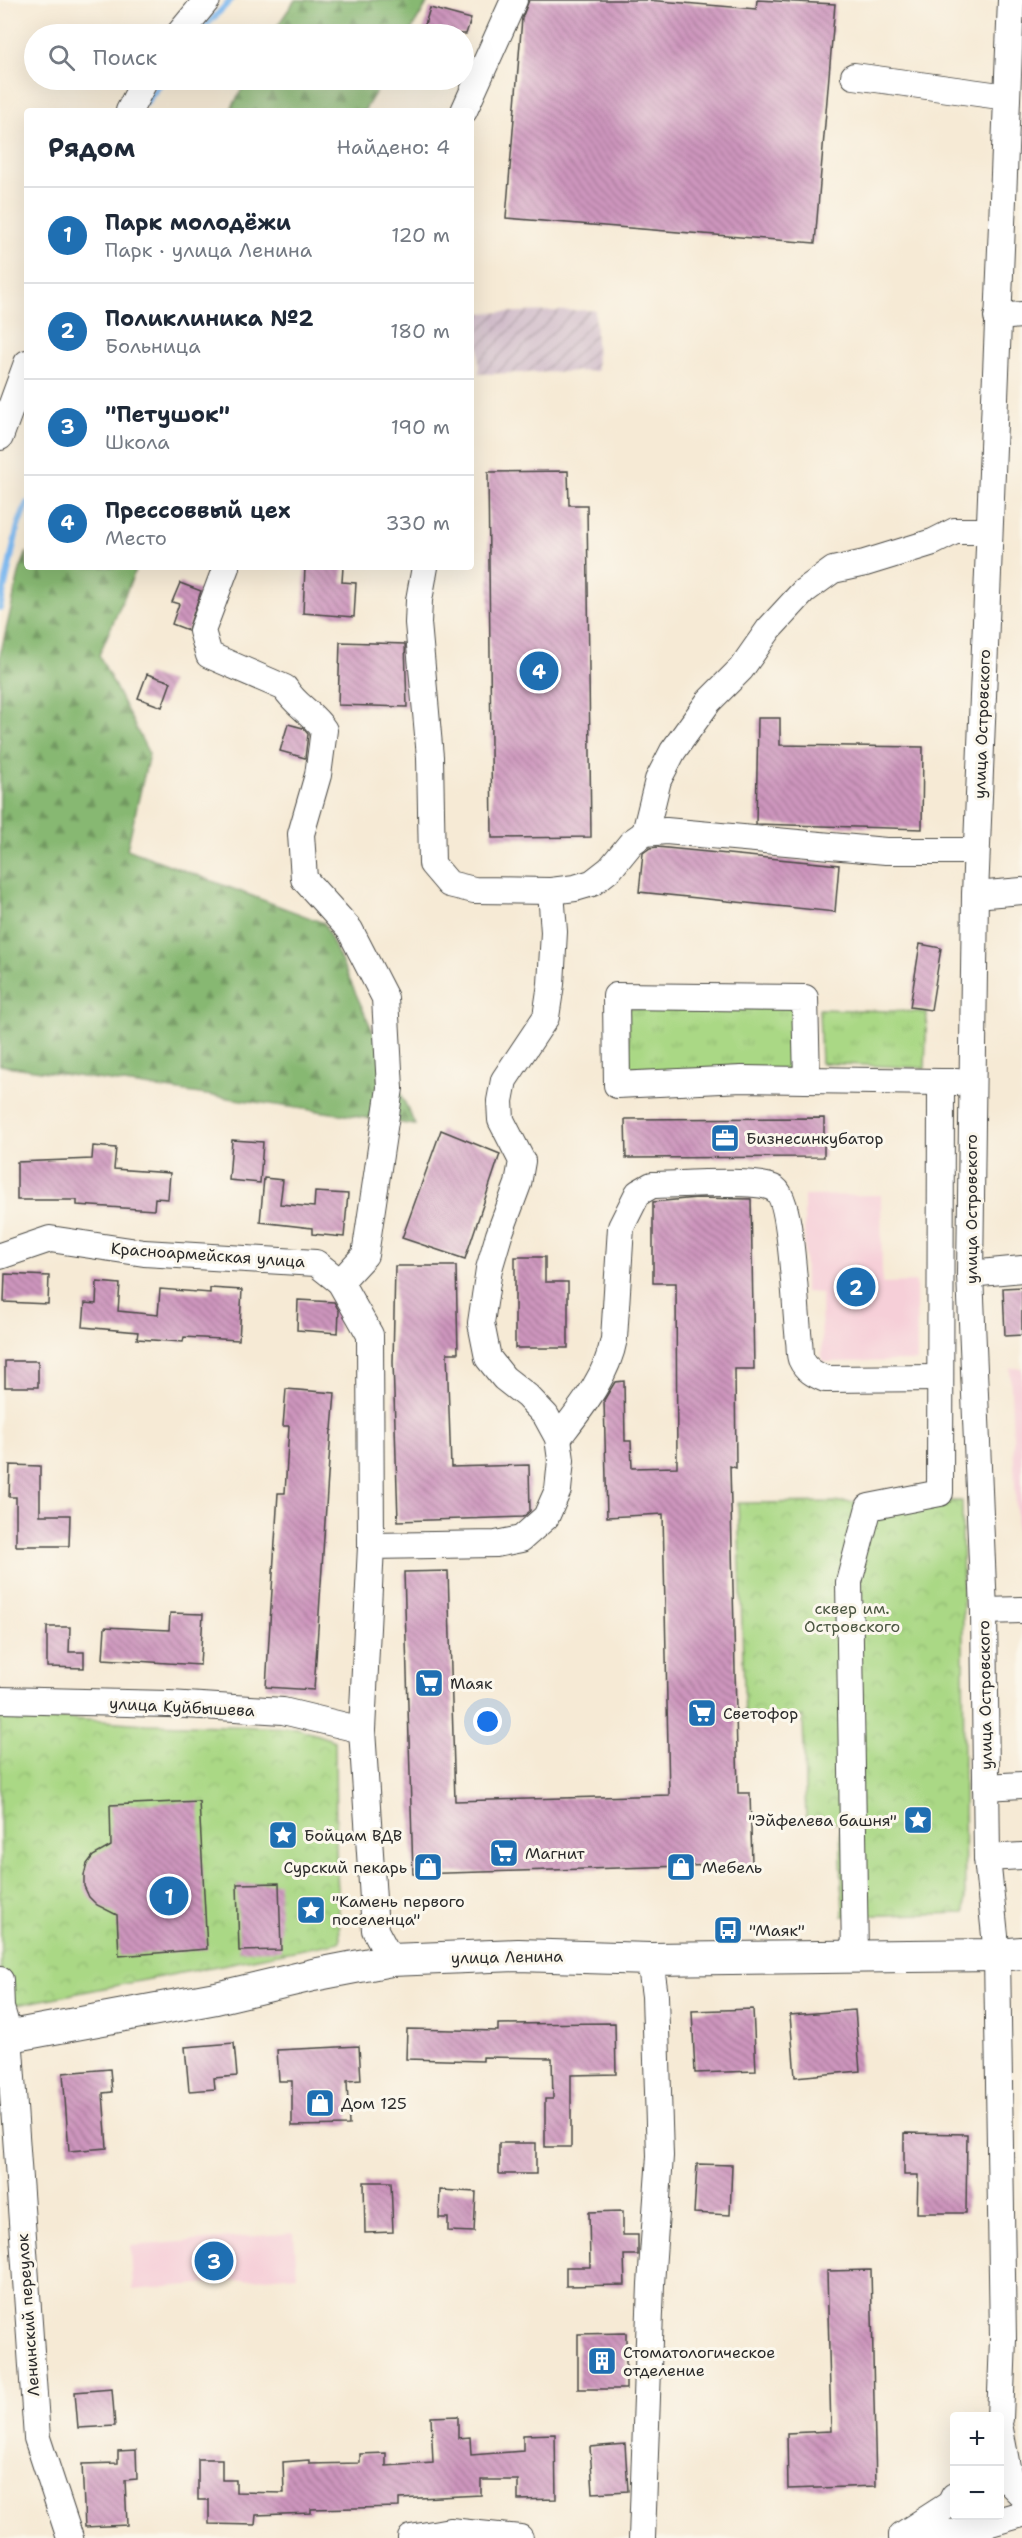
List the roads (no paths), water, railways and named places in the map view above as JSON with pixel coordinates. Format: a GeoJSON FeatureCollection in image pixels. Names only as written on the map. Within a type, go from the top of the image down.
{"type":"FeatureCollection","features":[{"type":"Feature","properties":{"kind":"main road","name":"улица Ленина"},"geometry":{"type":"LineString","coordinates":[[5,2036],[216,1998],[313,1975],[391,1960],[518,1955],[650,1959],[1010,1954]]}},
{"type":"Feature","properties":{"kind":"street"},"geometry":{"type":"LineString","coordinates":[[187,24],[207,0]]}},
{"type":"Feature","properties":{"kind":"street"},"geometry":{"type":"LineString","coordinates":[[474,89],[514,0]]}},
{"type":"Feature","properties":{"kind":"street","name":"улица Островского"},"geometry":{"type":"LineString","coordinates":[[999,2412],[1003,2339],[1010,1954],[987,1858],[984,1611],[970,1274],[976,851],[989,531],[1010,316],[1007,97],[1011,0]]}},
{"type":"Feature","properties":{"kind":"street"},"geometry":{"type":"LineString","coordinates":[[854,76],[1007,97]]}},
{"type":"Feature","properties":{"kind":"street"},"geometry":{"type":"LineString","coordinates":[[131,108],[140,90]]}},
{"type":"Feature","properties":{"kind":"street"},"geometry":{"type":"LineString","coordinates":[[465,108],[473,90]]}},
{"type":"Feature","properties":{"kind":"street"},"geometry":{"type":"LineString","coordinates":[[0,437],[24,371]]}},
{"type":"Feature","properties":{"kind":"street"},"geometry":{"type":"LineString","coordinates":[[645,833],[658,780],[673,751],[709,701],[741,669],[769,629],[804,591],[833,570],[865,563],[933,542],[955,531],[989,531]]}},
{"type":"Feature","properties":{"kind":"street"},"geometry":{"type":"LineString","coordinates":[[225,570],[202,631],[209,655],[285,688],[291,699],[316,718],[324,730],[318,775],[302,834],[304,879],[350,930],[385,998],[390,1088],[367,1244],[365,1255],[340,1282],[370,1335],[371,1546],[362,1730],[375,1930],[391,1960]]}},
{"type":"Feature","properties":{"kind":"street"},"geometry":{"type":"LineString","coordinates":[[425,570],[418,623],[430,757],[432,864],[449,884],[474,890],[551,891],[575,888],[592,883],[610,869],[632,842],[645,833],[666,831],[886,851],[976,851]]}},
{"type":"Feature","properties":{"kind":"street"},"geometry":{"type":"LineString","coordinates":[[371,1546],[496,1544],[521,1539],[546,1517],[558,1490],[561,1460],[558,1438],[546,1416],[504,1378],[488,1358],[481,1323],[489,1269],[518,1184],[522,1161],[501,1120],[500,1101],[504,1080],[546,1017],[551,984],[554,932],[551,891]]}},
{"type":"Feature","properties":{"kind":"street"},"geometry":{"type":"LineString","coordinates":[[975,895],[1022,891]]}},
{"type":"Feature","properties":{"kind":"street"},"geometry":{"type":"LineString","coordinates":[[807,1080],[805,998],[616,996],[617,1084],[742,1079],[807,1080],[940,1082],[973,1082]]}},
{"type":"Feature","properties":{"kind":"street"},"geometry":{"type":"LineString","coordinates":[[855,1956],[849,1582],[869,1507],[940,1493],[932,1404],[940,1378],[940,1082]]}},
{"type":"Feature","properties":{"kind":"street"},"geometry":{"type":"LineString","coordinates":[[558,1438],[590,1395],[611,1354],[614,1339],[621,1227],[638,1193],[652,1185],[758,1183],[775,1189],[784,1201],[789,1221],[795,1316],[801,1358],[810,1371],[825,1379],[940,1378]]}},
{"type":"Feature","properties":{"kind":"street","name":"Красноармейская улица"},"geometry":{"type":"LineString","coordinates":[[0,1256],[50,1239],[144,1253],[316,1263],[340,1282]]}},
{"type":"Feature","properties":{"kind":"street"},"geometry":{"type":"LineString","coordinates":[[970,1274],[1022,1269]]}},
{"type":"Feature","properties":{"kind":"street"},"geometry":{"type":"LineString","coordinates":[[984,1611],[1022,1610]]}},
{"type":"Feature","properties":{"kind":"street","name":"улица Куйбышева"},"geometry":{"type":"LineString","coordinates":[[0,1700],[169,1704],[283,1712],[362,1730]]}},
{"type":"Feature","properties":{"kind":"street"},"geometry":{"type":"LineString","coordinates":[[986,1787],[1022,1785]]}},
{"type":"Feature","properties":{"kind":"street"},"geometry":{"type":"LineString","coordinates":[[987,1858],[1022,1856]]}},
{"type":"Feature","properties":{"kind":"street"},"geometry":{"type":"LineString","coordinates":[[642,2538],[651,2284],[660,2156],[655,1996],[650,1959]]}},
{"type":"Feature","properties":{"kind":"street","name":"Ленинский переулок"},"geometry":{"type":"LineString","coordinates":[[0,1980],[37,2438],[70,2538]]}},
{"type":"Feature","properties":{"kind":"street","name":"улица Островского"},"geometry":{"type":"LineString","coordinates":[[1004,2444],[1011,2483],[1022,2495]]}},
{"type":"Feature","properties":{"kind":"street"},"geometry":{"type":"LineString","coordinates":[[895,2538],[917,2527],[950,2504]]}},
{"type":"Feature","properties":{"kind":"street"},"geometry":{"type":"LineString","coordinates":[[902,2538],[959,2532],[1022,2514]]}},
{"type":"Feature","properties":{"kind":"street"},"geometry":{"type":"LineString","coordinates":[[411,2538],[450,2531],[520,2538]]}},
{"type":"Feature","properties":{"kind":"waterway"},"geometry":{"type":"LineString","coordinates":[[208,24],[231,0]]}},
{"type":"Feature","properties":{"kind":"waterway"},"geometry":{"type":"LineString","coordinates":[[146,103],[156,90]]}},
{"type":"Feature","properties":{"kind":"waterway"},"geometry":{"type":"LineString","coordinates":[[0,608],[18,526],[24,511]]}},
{"type":"Feature","properties":{"kind":"place","name":"Прессоввый цех"},"geometry":{"type":"Point","coordinates":[539,671]}},
{"type":"Feature","properties":{"kind":"place","name":"Бизнесинкубатор"},"geometry":{"type":"Point","coordinates":[725,1138]}},
{"type":"Feature","properties":{"kind":"place","name":"Поликлиника №2"},"geometry":{"type":"Point","coordinates":[856,1287]}},
{"type":"Feature","properties":{"kind":"place","name":"Maяк"},"geometry":{"type":"Point","coordinates":[429,1683]}},
{"type":"Feature","properties":{"kind":"place","name":"Светофор"},"geometry":{"type":"Point","coordinates":[702,1713]}},
{"type":"Feature","properties":{"kind":"place","name":"\"Эйфелева башня\""},"geometry":{"type":"Point","coordinates":[918,1820]}},
{"type":"Feature","properties":{"kind":"place","name":"Бойцам ВДВ"},"geometry":{"type":"Point","coordinates":[283,1835]}},
{"type":"Feature","properties":{"kind":"place","name":"Магнит"},"geometry":{"type":"Point","coordinates":[504,1853]}},
{"type":"Feature","properties":{"kind":"place","name":"Сурский пекарь"},"geometry":{"type":"Point","coordinates":[428,1867]}},
{"type":"Feature","properties":{"kind":"place","name":"Мебель"},"geometry":{"type":"Point","coordinates":[681,1867]}},
{"type":"Feature","properties":{"kind":"place","name":"Парк молодёжи"},"geometry":{"type":"Point","coordinates":[169,1896]}},
{"type":"Feature","properties":{"kind":"place","name":"\"Камень первого поселенца\""},"geometry":{"type":"Point","coordinates":[311,1910]}},
{"type":"Feature","properties":{"kind":"place","name":"\"Маяк\""},"geometry":{"type":"Point","coordinates":[728,1930]}},
{"type":"Feature","properties":{"kind":"place","name":"Дом 125"},"geometry":{"type":"Point","coordinates":[320,2103]}},
{"type":"Feature","properties":{"kind":"place","name":"\"Петушок\""},"geometry":{"type":"Point","coordinates":[214,2261]}},
{"type":"Feature","properties":{"kind":"place","name":"Стоматологическое отделение"},"geometry":{"type":"Point","coordinates":[602,2361]}},
{"type":"Feature","properties":{"kind":"park label","name":"сквер им. Островского"},"geometry":{"type":"Point","coordinates":[852,1617]}}]}
